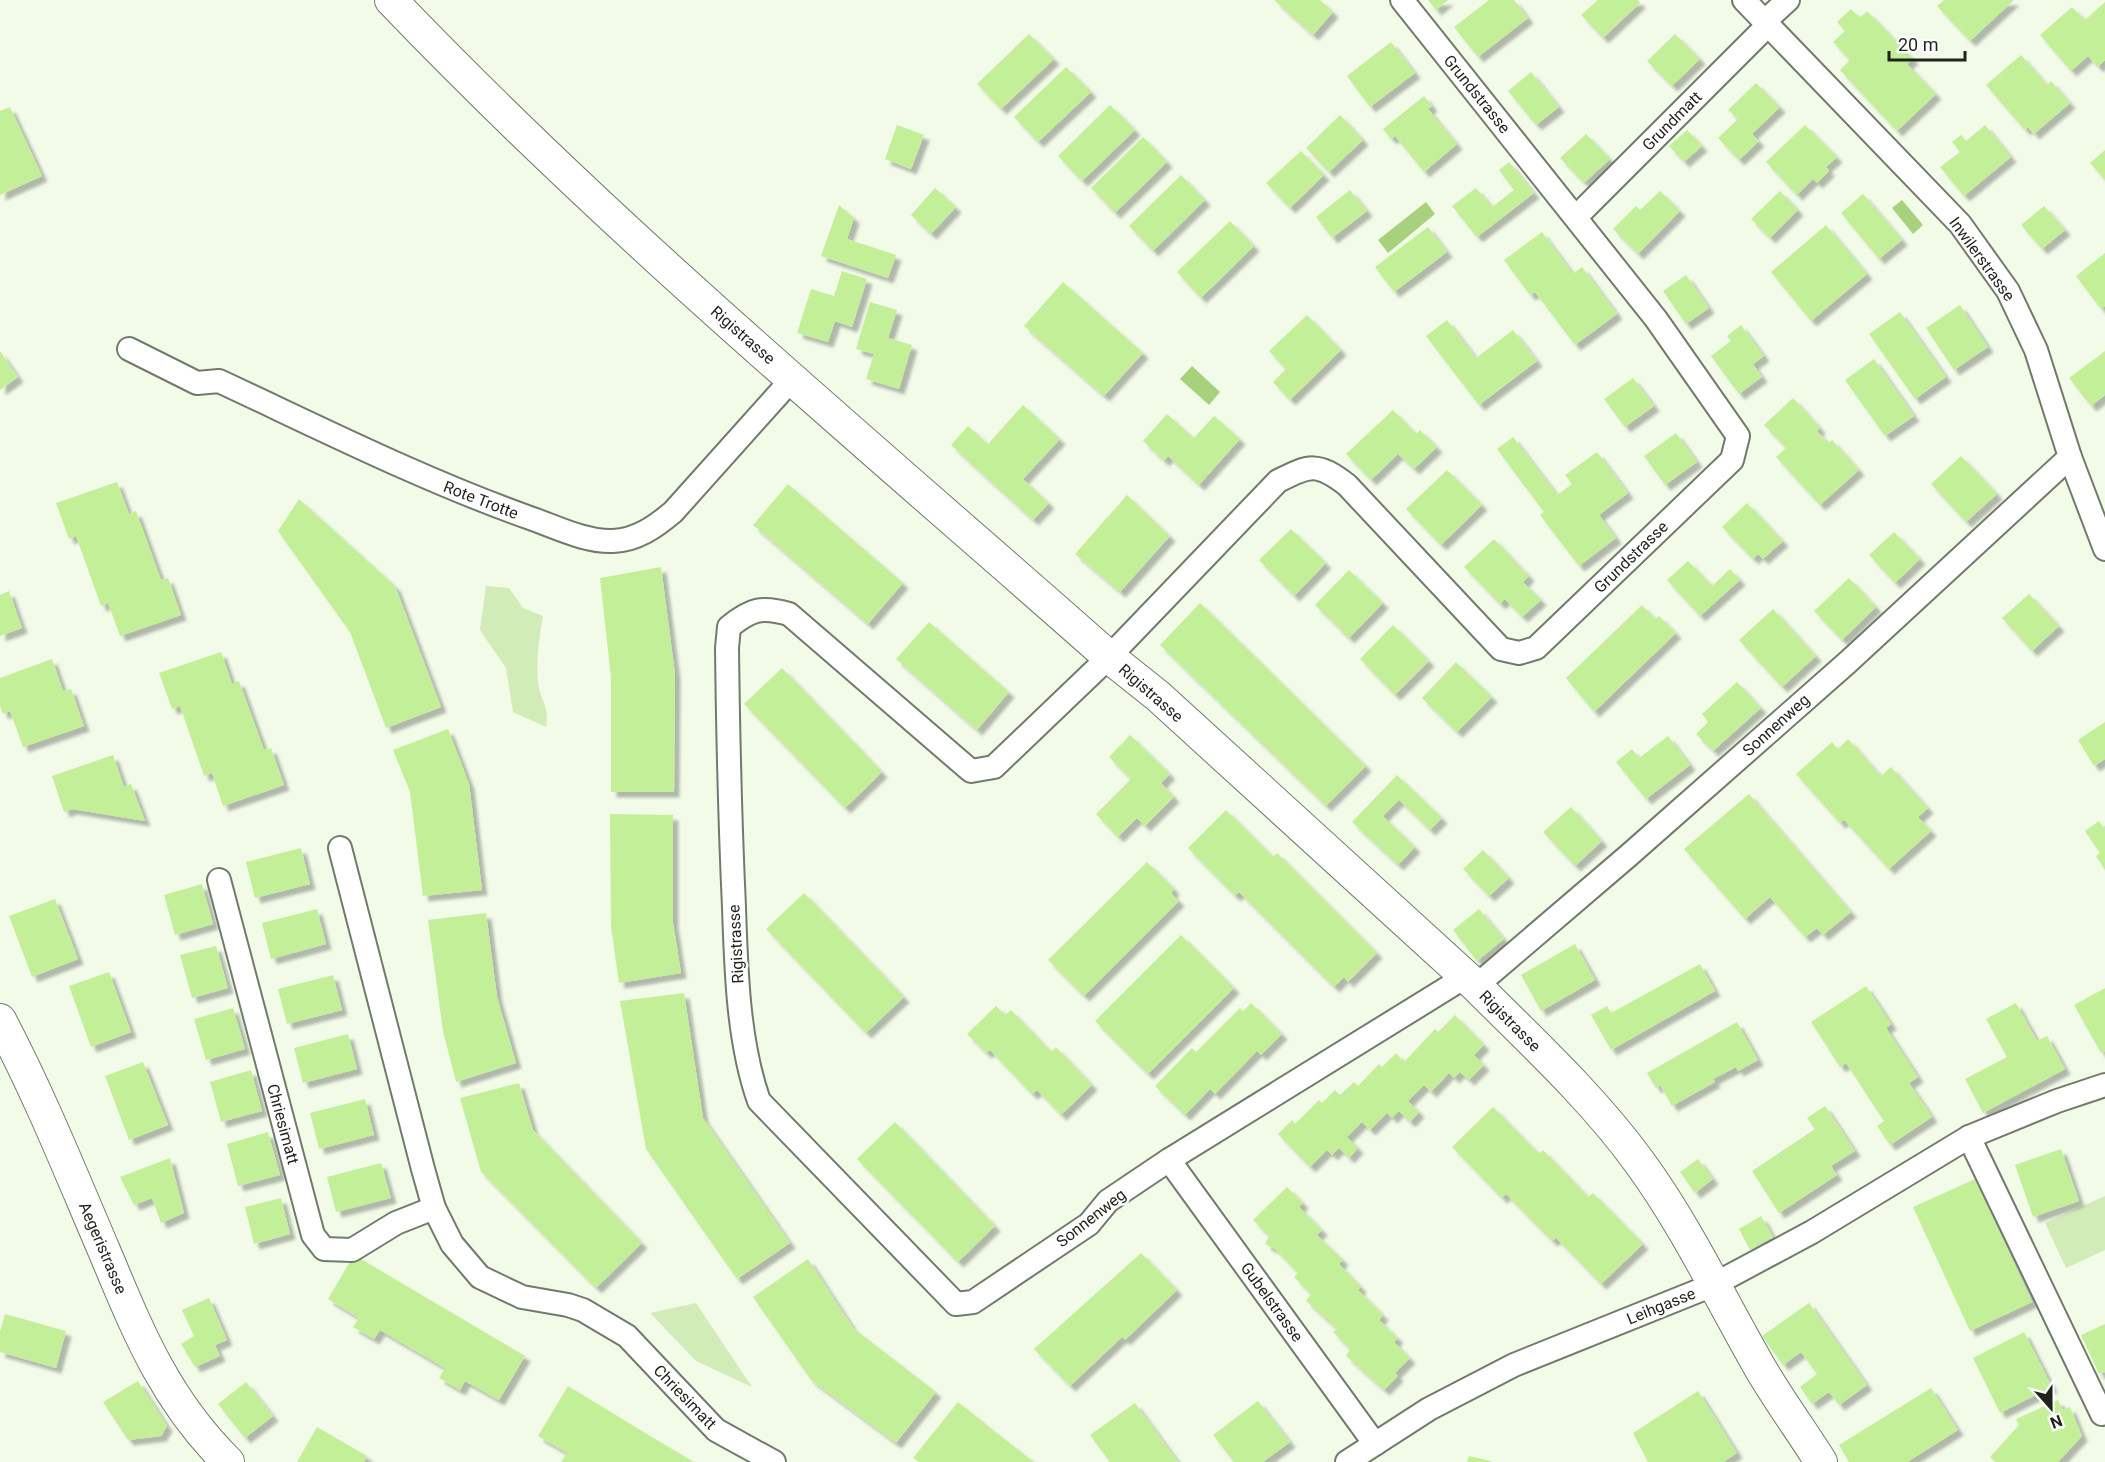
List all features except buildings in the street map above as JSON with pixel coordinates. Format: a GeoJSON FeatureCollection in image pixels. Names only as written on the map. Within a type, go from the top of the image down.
{"type":"FeatureCollection","features":[{"type":"Feature","properties":{"kind":"street","name":"Rigistrasse"},"geometry":{"type":"LineString","coordinates":[[391,0],[488,100],[728,323],[794,378],[1109,657],[1158,696],[1470,982],[1588,1100],[1639,1162],[1682,1225],[1761,1369],[1821,1462]]}},
{"type":"Feature","properties":{"kind":"street","name":"Grundstrasse"},"geometry":{"type":"LineString","coordinates":[[1109,657],[1278,481],[1306,467],[1326,469],[1347,485],[1501,649],[1519,653],[1536,648],[1732,460],[1737,436],[1656,319],[1401,0]]}},
{"type":"Feature","properties":{"kind":"street","name":"Inwilerstrasse"},"geometry":{"type":"LineString","coordinates":[[1744,0],[1960,224],[2008,291],[2036,350],[2070,457],[2105,549]]}},
{"type":"Feature","properties":{"kind":"street","name":"Grundmatt"},"geometry":{"type":"LineString","coordinates":[[1576,217],[1788,0]]}},
{"type":"Feature","properties":{"kind":"street","name":"Rote Trotte"},"geometry":{"type":"LineString","coordinates":[[129,349],[197,382],[219,381],[456,492],[586,538],[612,541],[636,537],[655,528],[794,378]]}},
{"type":"Feature","properties":{"kind":"street","name":"Sonnenweg"},"geometry":{"type":"LineString","coordinates":[[759,1101],[956,1304],[973,1302],[1089,1224],[1108,1201],[1169,1160],[1470,982],[1628,856],[1848,662],[2070,457]]}},
{"type":"Feature","properties":{"kind":"street","name":"Rigistrasse"},"geometry":{"type":"LineString","coordinates":[[759,1101],[752,1081],[737,975],[729,798],[726,648],[729,627],[745,614],[768,608],[789,614],[971,771],[994,767],[1109,657]]}},
{"type":"Feature","properties":{"kind":"street","name":"Chriesimatt"},"geometry":{"type":"LineString","coordinates":[[339,848],[434,1208],[452,1244],[480,1277],[522,1298],[568,1305],[583,1310],[627,1336],[716,1430],[774,1462]]}},
{"type":"Feature","properties":{"kind":"street","name":"Chriesimatt"},"geometry":{"type":"LineString","coordinates":[[219,880],[313,1235],[324,1249],[352,1250],[396,1223],[434,1208]]}},
{"type":"Feature","properties":{"kind":"street","name":"Aegeristrasse"},"geometry":{"type":"LineString","coordinates":[[0,1020],[28,1072],[143,1342],[173,1398],[207,1441],[228,1462]]}},
{"type":"Feature","properties":{"kind":"street","name":"Leihgasse"},"geometry":{"type":"LineString","coordinates":[[1347,1462],[1429,1408],[1514,1365],[1713,1285],[1812,1232],[1969,1137],[2105,1084]]}},
{"type":"Feature","properties":{"kind":"street"},"geometry":{"type":"LineString","coordinates":[[1969,1137],[2102,1414]]}},
{"type":"Feature","properties":{"kind":"street","name":"Gubelstrasse"},"geometry":{"type":"LineString","coordinates":[[1169,1160],[1375,1444]]}},
{"type":"Feature","properties":{"kind":"shaded area"},"geometry":{"type":"Polygon","coordinates":[[[1902,200],[1923,225],[1913,234],[1892,208],[1902,200]]]}},
{"type":"Feature","properties":{"kind":"shaded area"},"geometry":{"type":"Polygon","coordinates":[[[1426,202],[1435,214],[1388,253],[1378,240],[1426,202]]]}},
{"type":"Feature","properties":{"kind":"shaded area"},"geometry":{"type":"Polygon","coordinates":[[[1192,366],[1220,392],[1209,405],[1180,379],[1192,366]]]}},
{"type":"Feature","properties":{"kind":"shaded area"},"geometry":{"type":"Polygon","coordinates":[[[486,586],[509,588],[523,608],[543,616],[537,674],[547,714],[546,727],[513,712],[506,668],[480,630],[486,586]]]}},
{"type":"Feature","properties":{"kind":"shaded area"},"geometry":{"type":"Polygon","coordinates":[[[2105,1196],[2105,1250],[2066,1268],[2045,1223],[2105,1196]]]}},
{"type":"Feature","properties":{"kind":"shaded area"},"geometry":{"type":"Polygon","coordinates":[[[696,1303],[752,1387],[696,1361],[650,1313],[696,1303]]]}}]}
